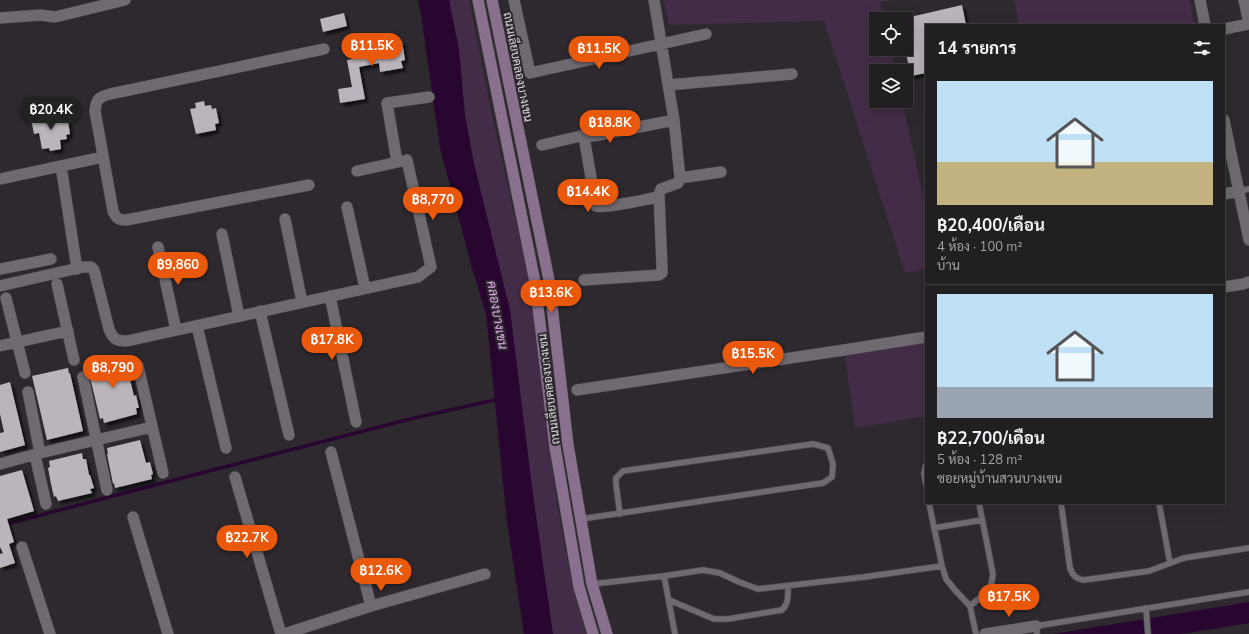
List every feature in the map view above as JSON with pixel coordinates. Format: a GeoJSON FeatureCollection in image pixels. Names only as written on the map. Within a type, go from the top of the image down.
{"type":"FeatureCollection","features":[{"type":"Feature","properties":{"kind":"main road","name":"ถนนเลียบคลองบางเขน"},"geometry":{"type":"LineString","coordinates":[[478,0],[535,282],[557,462],[579,587],[593,634]]}},
{"type":"Feature","properties":{"kind":"main road","name":"ถนนเลียบคลองบางเขน"},"geometry":{"type":"LineString","coordinates":[[492,0],[549,280],[568,445],[592,584],[607,634]]}},
{"type":"Feature","properties":{"kind":"street"},"geometry":{"type":"LineString","coordinates":[[0,18],[40,16],[56,17],[126,0]]}},
{"type":"Feature","properties":{"kind":"street"},"geometry":{"type":"LineString","coordinates":[[514,0],[530,73],[706,34]]}},
{"type":"Feature","properties":{"kind":"street"},"geometry":{"type":"LineString","coordinates":[[584,280],[659,275],[662,273],[660,190],[678,183],[680,178],[674,120],[654,0]]}},
{"type":"Feature","properties":{"kind":"street"},"geometry":{"type":"LineString","coordinates":[[1200,0],[1205,24]]}},
{"type":"Feature","properties":{"kind":"street"},"geometry":{"type":"LineString","coordinates":[[1225,29],[1249,24],[1244,0]]}},
{"type":"Feature","properties":{"kind":"street"},"geometry":{"type":"LineString","coordinates":[[309,185],[120,220],[116,218],[113,211],[95,111],[98,100],[104,96],[324,49]]}},
{"type":"Feature","properties":{"kind":"street"},"geometry":{"type":"LineString","coordinates":[[668,85],[792,74]]}},
{"type":"Feature","properties":{"kind":"street"},"geometry":{"type":"LineString","coordinates":[[397,162],[387,103],[429,97]]}},
{"type":"Feature","properties":{"kind":"street"},"geometry":{"type":"LineString","coordinates":[[542,144],[581,136],[584,138],[674,120]]}},
{"type":"Feature","properties":{"kind":"street"},"geometry":{"type":"LineString","coordinates":[[1225,124],[1244,190],[1249,240]]}},
{"type":"Feature","properties":{"kind":"street"},"geometry":{"type":"LineString","coordinates":[[584,138],[596,206],[608,206],[659,197]]}},
{"type":"Feature","properties":{"kind":"street"},"geometry":{"type":"LineString","coordinates":[[0,179],[103,157]]}},
{"type":"Feature","properties":{"kind":"street"},"geometry":{"type":"LineString","coordinates":[[0,286],[91,267],[94,270],[112,337],[119,341],[127,341],[418,277],[432,266],[407,160],[357,171]]}},
{"type":"Feature","properties":{"kind":"street"},"geometry":{"type":"LineString","coordinates":[[61,166],[78,269]]}},
{"type":"Feature","properties":{"kind":"street"},"geometry":{"type":"LineString","coordinates":[[680,178],[721,172]]}},
{"type":"Feature","properties":{"kind":"street"},"geometry":{"type":"LineString","coordinates":[[1225,194],[1244,190]]}},
{"type":"Feature","properties":{"kind":"street"},"geometry":{"type":"LineString","coordinates":[[347,207],[365,288]]}},
{"type":"Feature","properties":{"kind":"street"},"geometry":{"type":"LineString","coordinates":[[285,219],[302,302]]}},
{"type":"Feature","properties":{"kind":"street"},"geometry":{"type":"LineString","coordinates":[[222,234],[239,316]]}},
{"type":"Feature","properties":{"kind":"street"},"geometry":{"type":"LineString","coordinates":[[158,247],[176,330]]}},
{"type":"Feature","properties":{"kind":"street"},"geometry":{"type":"LineString","coordinates":[[0,269],[51,259]]}},
{"type":"Feature","properties":{"kind":"street"},"geometry":{"type":"LineString","coordinates":[[1225,287],[1249,282]]}},
{"type":"Feature","properties":{"kind":"street"},"geometry":{"type":"LineString","coordinates":[[57,284],[74,360]]}},
{"type":"Feature","properties":{"kind":"street"},"geometry":{"type":"LineString","coordinates":[[330,296],[356,422]]}},
{"type":"Feature","properties":{"kind":"street"},"geometry":{"type":"LineString","coordinates":[[6,298],[25,373]]}},
{"type":"Feature","properties":{"kind":"street"},"geometry":{"type":"LineString","coordinates":[[260,311],[289,435]]}},
{"type":"Feature","properties":{"kind":"street"},"geometry":{"type":"LineString","coordinates":[[197,326],[226,448]]}},
{"type":"Feature","properties":{"kind":"street"},"geometry":{"type":"LineString","coordinates":[[0,346],[68,331]]}},
{"type":"Feature","properties":{"kind":"street"},"geometry":{"type":"LineString","coordinates":[[576,390],[925,337]]}},
{"type":"Feature","properties":{"kind":"street"},"geometry":{"type":"LineString","coordinates":[[138,366],[163,473]]}},
{"type":"Feature","properties":{"kind":"street"},"geometry":{"type":"LineString","coordinates":[[83,377],[108,490]]}},
{"type":"Feature","properties":{"kind":"street"},"geometry":{"type":"LineString","coordinates":[[28,392],[46,504]]}},
{"type":"Feature","properties":{"kind":"street"},"geometry":{"type":"LineString","coordinates":[[0,464],[152,427]]}},
{"type":"Feature","properties":{"kind":"street"},"geometry":{"type":"LineString","coordinates":[[331,452],[371,606]]}},
{"type":"Feature","properties":{"kind":"street"},"geometry":{"type":"LineString","coordinates":[[236,477],[283,634],[371,606],[486,574]]}},
{"type":"Feature","properties":{"kind":"street"},"geometry":{"type":"LineString","coordinates":[[133,517],[168,634]]}},
{"type":"Feature","properties":{"kind":"street"},"geometry":{"type":"LineString","coordinates":[[22,547],[50,634]]}},
{"type":"Feature","properties":{"kind":"street"},"geometry":{"type":"LineString","coordinates":[[985,634],[1037,630]]}},
{"type":"Feature","properties":{"kind":"lane"},"geometry":{"type":"LineString","coordinates":[[581,519],[620,514],[823,482],[832,476],[833,464],[828,448],[813,444],[624,471],[616,478],[620,514]]}},
{"type":"Feature","properties":{"kind":"lane"},"geometry":{"type":"LineString","coordinates":[[929,504],[946,579],[970,606],[976,634]]}},
{"type":"Feature","properties":{"kind":"lane"},"geometry":{"type":"LineString","coordinates":[[970,606],[991,586],[993,574],[979,504]]}},
{"type":"Feature","properties":{"kind":"lane"},"geometry":{"type":"LineString","coordinates":[[1061,504],[1070,568],[1073,575],[1078,579],[1084,580],[1149,571],[1184,558],[1249,548]]}},
{"type":"Feature","properties":{"kind":"lane"},"geometry":{"type":"LineString","coordinates":[[1159,504],[1170,563]]}},
{"type":"Feature","properties":{"kind":"lane"},"geometry":{"type":"LineString","coordinates":[[934,528],[982,520]]}},
{"type":"Feature","properties":{"kind":"lane"},"geometry":{"type":"LineString","coordinates":[[592,584],[703,570],[720,573],[758,589],[942,566]]}},
{"type":"Feature","properties":{"kind":"lane"},"geometry":{"type":"LineString","coordinates":[[664,576],[676,634]]}},
{"type":"Feature","properties":{"kind":"lane"},"geometry":{"type":"LineString","coordinates":[[669,600],[714,619],[728,618],[782,610],[786,607],[788,602],[788,586]]}},
{"type":"Feature","properties":{"kind":"lane"},"geometry":{"type":"LineString","coordinates":[[1037,630],[1146,608],[1249,592]]}},
{"type":"Feature","properties":{"kind":"lane"},"geometry":{"type":"LineString","coordinates":[[1146,608],[1148,634]]}},
{"type":"Feature","properties":{"kind":"shaded area"},"geometry":{"type":"Polygon","coordinates":[[[449,0],[469,0],[491,111],[529,280],[557,505],[573,588],[586,634],[553,634],[532,488],[510,310],[474,164],[465,115],[449,0]]]}},
{"type":"Feature","properties":{"kind":"shaded area"},"geometry":{"type":"Polygon","coordinates":[[[664,0],[891,0],[880,2],[882,12],[869,12],[869,56],[892,56],[894,64],[869,64],[869,108],[904,108],[925,204],[925,269],[905,273],[824,21],[669,25],[664,0]]]}},
{"type":"Feature","properties":{"kind":"shaded area"},"geometry":{"type":"Polygon","coordinates":[[[1014,0],[1190,0],[1194,24],[1019,24],[1014,0]]]}},
{"type":"Feature","properties":{"kind":"shaded area"},"geometry":{"type":"Polygon","coordinates":[[[925,339],[925,416],[855,428],[844,350],[925,339]]]}},
{"type":"Feature","properties":{"kind":"water","name":"คลองบางเขน"},"geometry":{"type":"Polygon","coordinates":[[[418,0],[449,0],[459,49],[465,115],[474,164],[510,310],[532,488],[553,634],[524,634],[507,522],[486,314],[472,268],[440,148],[418,0]]]}},
{"type":"Feature","properties":{"kind":"water"},"geometry":{"type":"Polygon","coordinates":[[[1249,602],[1249,623],[1181,634],[1053,634],[1249,602]]]}},
{"type":"Feature","properties":{"kind":"building"},"geometry":{"type":"Polygon","coordinates":[[[962,5],[966,24],[925,24],[925,73],[913,76],[913,64],[908,64],[907,56],[913,56],[913,16],[962,5]]]}},
{"type":"Feature","properties":{"kind":"building"},"geometry":{"type":"Polygon","coordinates":[[[344,13],[347,26],[323,32],[320,19],[344,13]]]}},
{"type":"Feature","properties":{"kind":"building"},"geometry":{"type":"Polygon","coordinates":[[[390,38],[391,43],[402,41],[405,60],[401,61],[403,68],[380,72],[379,63],[359,67],[365,99],[340,103],[338,89],[352,87],[347,60],[371,56],[370,49],[378,48],[376,40],[390,38]]]}},
{"type":"Feature","properties":{"kind":"building"},"geometry":{"type":"Polygon","coordinates":[[[204,101],[205,106],[211,105],[212,109],[216,108],[219,123],[215,124],[216,130],[196,134],[190,109],[196,108],[195,103],[204,101]]]}},
{"type":"Feature","properties":{"kind":"building"},"geometry":{"type":"Polygon","coordinates":[[[61,112],[63,122],[68,121],[70,134],[66,135],[67,139],[60,140],[61,149],[50,151],[49,148],[42,149],[39,133],[34,134],[31,119],[61,112]]]}},
{"type":"Feature","properties":{"kind":"building"},"geometry":{"type":"Polygon","coordinates":[[[124,355],[134,396],[136,395],[139,408],[136,408],[137,414],[104,423],[103,418],[100,419],[88,368],[90,368],[89,363],[124,355]]]}},
{"type":"Feature","properties":{"kind":"building"},"geometry":{"type":"Polygon","coordinates":[[[68,368],[83,431],[47,440],[32,376],[68,368]]]}},
{"type":"Feature","properties":{"kind":"building"},"geometry":{"type":"Polygon","coordinates":[[[10,382],[25,445],[0,452],[0,433],[4,432],[0,414],[0,385],[10,382]]]}},
{"type":"Feature","properties":{"kind":"building"},"geometry":{"type":"Polygon","coordinates":[[[140,440],[146,463],[150,462],[153,474],[151,475],[152,479],[115,488],[107,448],[140,440]]]}},
{"type":"Feature","properties":{"kind":"building"},"geometry":{"type":"Polygon","coordinates":[[[82,453],[83,459],[86,459],[89,475],[94,488],[90,489],[92,493],[58,501],[56,496],[54,497],[51,484],[48,468],[50,467],[49,461],[82,453]]]}},
{"type":"Feature","properties":{"kind":"building"},"geometry":{"type":"Polygon","coordinates":[[[22,470],[34,511],[7,519],[14,542],[9,544],[15,563],[0,568],[0,554],[3,553],[0,547],[0,476],[22,470]]]}},
{"type":"Feature","properties":{"kind":"waterway"},"geometry":{"type":"LineString","coordinates":[[0,526],[410,419],[499,399]]}}]}
